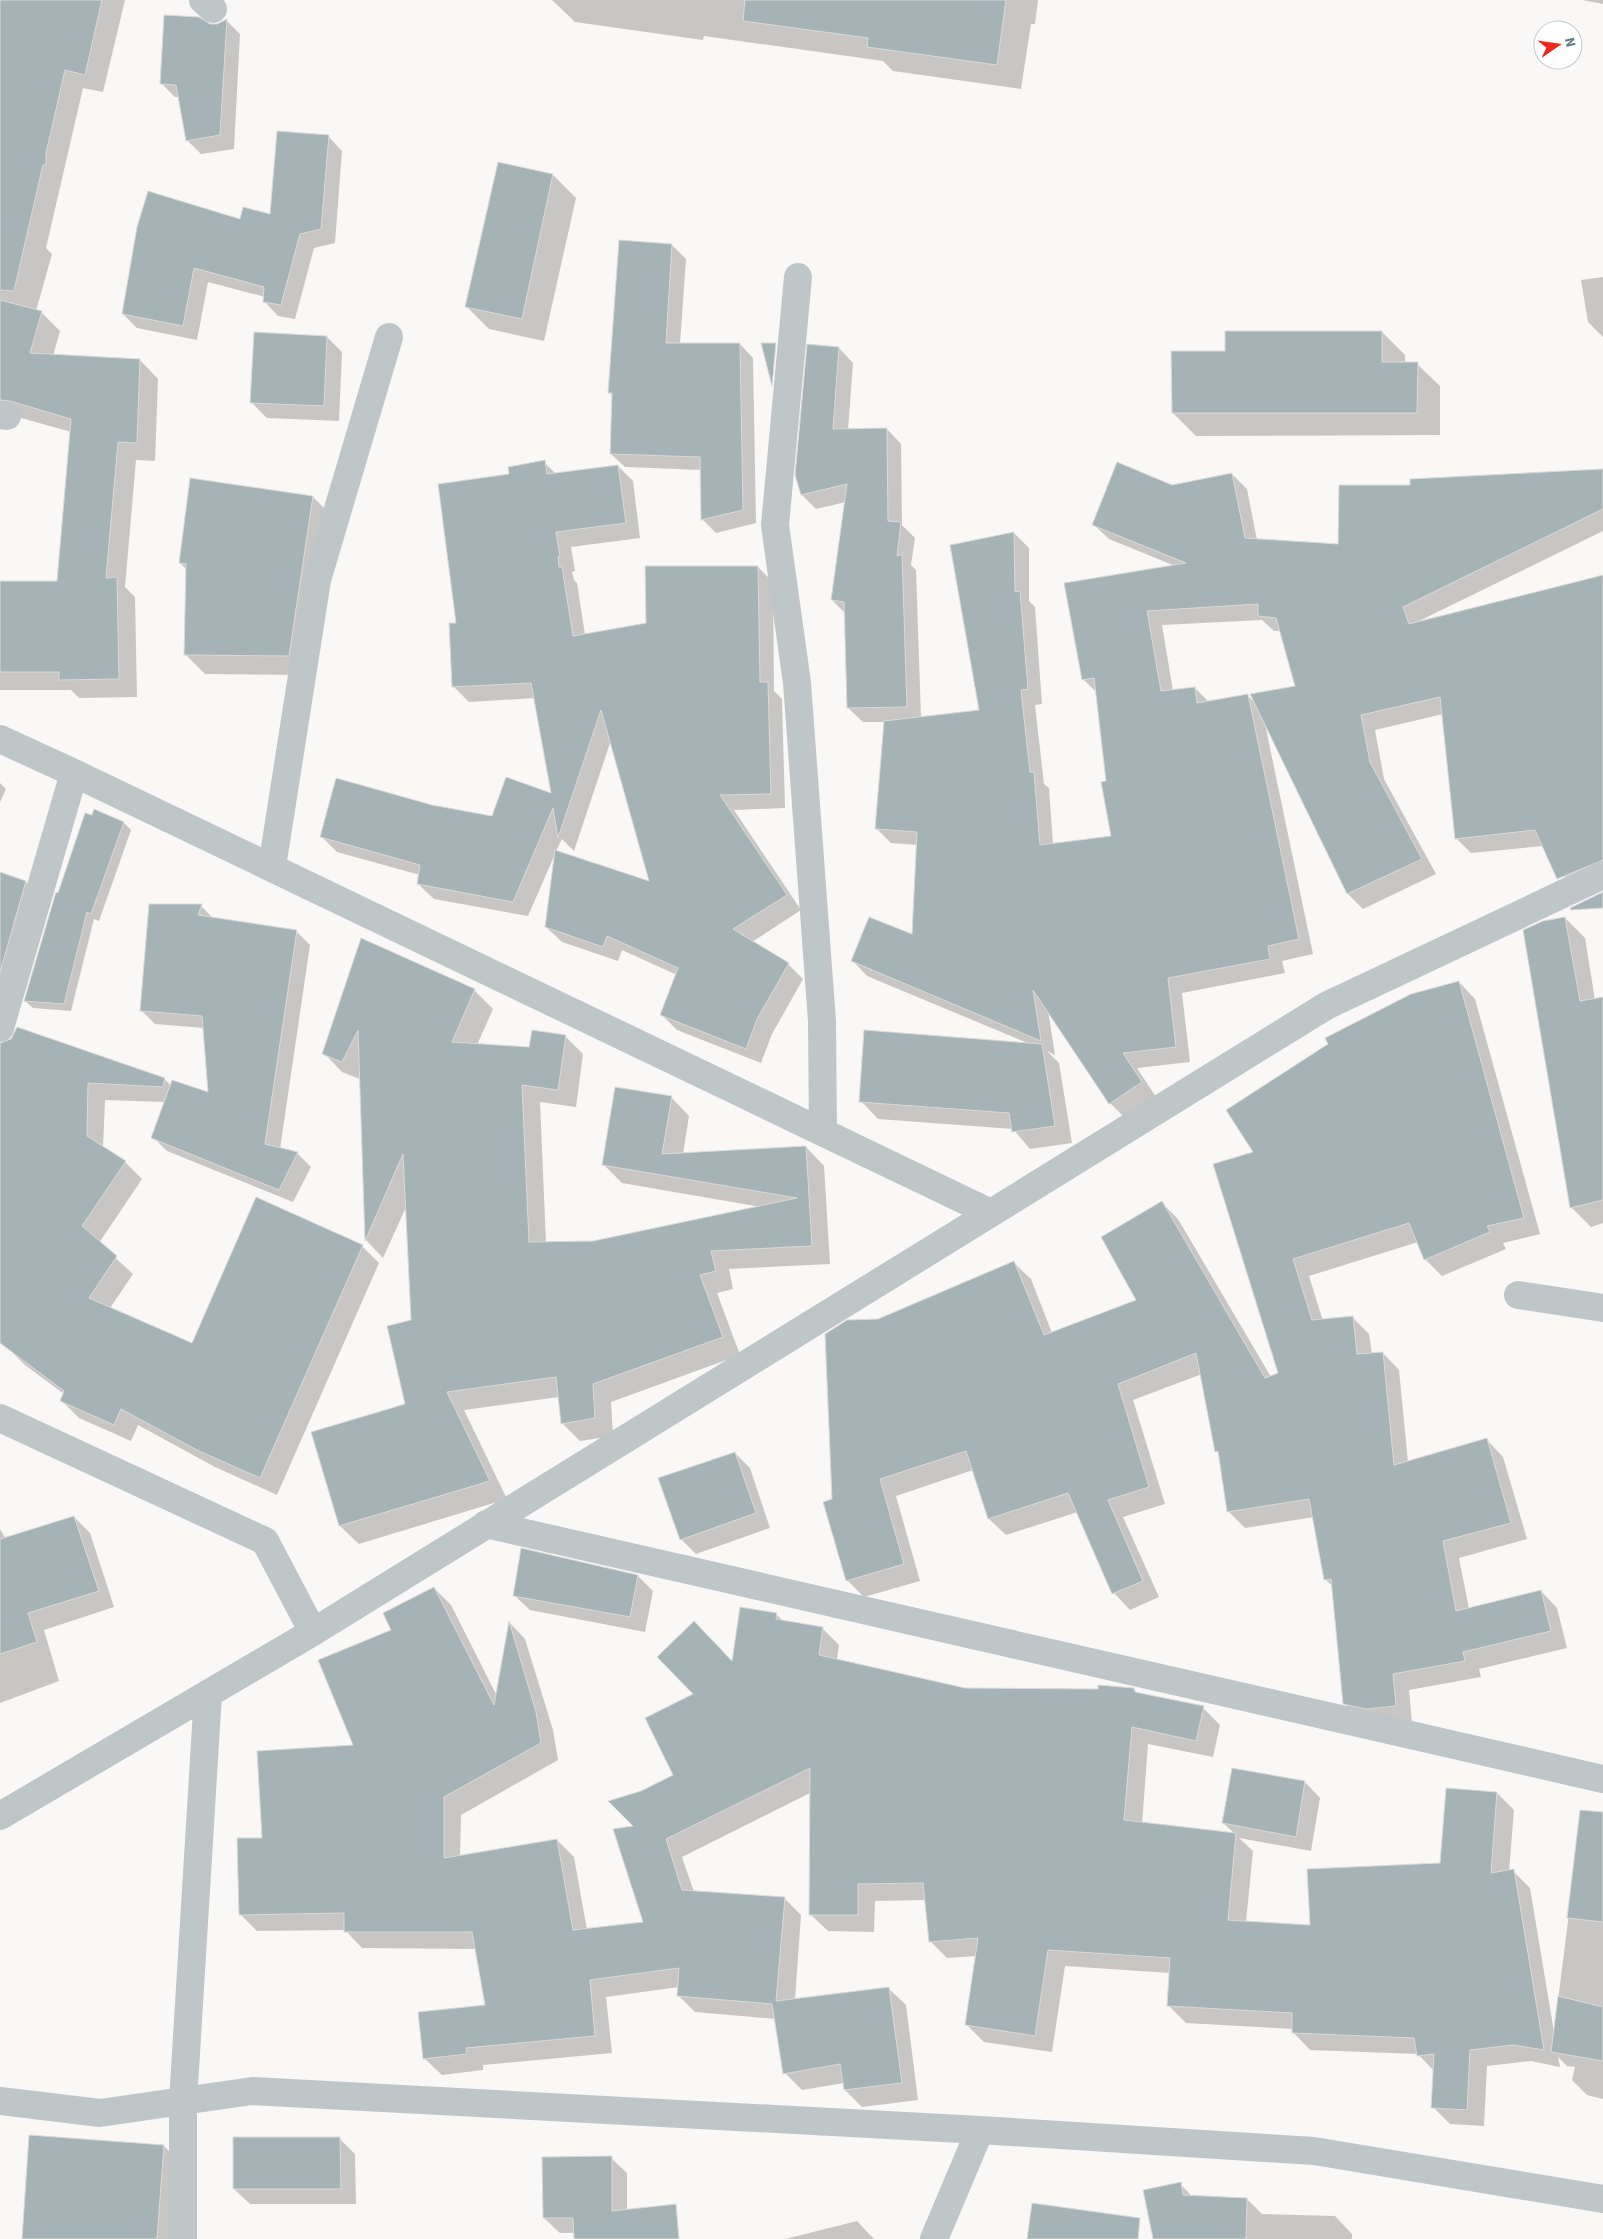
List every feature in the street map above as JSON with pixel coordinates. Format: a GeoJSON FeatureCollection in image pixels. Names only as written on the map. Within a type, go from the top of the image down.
{"type":"FeatureCollection","features":[{"type":"Feature","properties":{"kind":"street"},"geometry":{"type":"LineString","coordinates":[[798,277],[774,525],[798,703],[822,1021],[823,1132]]}},
{"type":"Feature","properties":{"kind":"street"},"geometry":{"type":"LineString","coordinates":[[272,867],[317,580],[389,337]]}},
{"type":"Feature","properties":{"kind":"street"},"geometry":{"type":"LineString","coordinates":[[0,739],[272,867],[991,1213]]}},
{"type":"Feature","properties":{"kind":"street"},"geometry":{"type":"LineString","coordinates":[[0,1028],[74,773]]}},
{"type":"Feature","properties":{"kind":"street"},"geometry":{"type":"LineString","coordinates":[[0,1816],[313,1632],[1326,1006],[1603,875]]}},
{"type":"Feature","properties":{"kind":"street"},"geometry":{"type":"LineString","coordinates":[[1518,1295],[1603,1308]]}},
{"type":"Feature","properties":{"kind":"street"},"geometry":{"type":"LineString","coordinates":[[0,1418],[265,1541],[313,1632]]}},
{"type":"Feature","properties":{"kind":"street"},"geometry":{"type":"LineString","coordinates":[[486,1524],[1603,1779]]}},
{"type":"Feature","properties":{"kind":"street"},"geometry":{"type":"LineString","coordinates":[[183,2239],[183,2102],[208,1694]]}},
{"type":"Feature","properties":{"kind":"street"},"geometry":{"type":"LineString","coordinates":[[0,2101],[100,2113],[252,2091],[980,2130],[1314,2151],[1603,2199]]}},
{"type":"Feature","properties":{"kind":"street"},"geometry":{"type":"LineString","coordinates":[[934,2239],[980,2130]]}},
{"type":"Feature","properties":{"kind":"building"},"geometry":{"type":"Polygon","coordinates":[[[0,0],[102,0],[85,75],[65,70],[46,153],[46,165],[43,165],[14,291],[0,290],[0,0]]]}},
{"type":"Feature","properties":{"kind":"building"},"geometry":{"type":"Polygon","coordinates":[[[745,0],[1006,0],[997,65],[867,47],[868,38],[743,21],[745,0]]]}},
{"type":"Feature","properties":{"kind":"building"},"geometry":{"type":"Polygon","coordinates":[[[164,15],[199,17],[210,24],[217,24],[227,19],[220,135],[186,141],[176,85],[160,84],[164,15]]]}},
{"type":"Feature","properties":{"kind":"building"},"geometry":{"type":"Polygon","coordinates":[[[277,131],[329,135],[321,229],[300,234],[281,305],[263,302],[264,287],[194,268],[183,326],[122,314],[137,227],[148,191],[240,219],[243,207],[270,214],[277,131]]]}},
{"type":"Feature","properties":{"kind":"building"},"geometry":{"type":"Polygon","coordinates":[[[498,162],[553,174],[522,319],[465,307],[498,162]]]}},
{"type":"Feature","properties":{"kind":"building"},"geometry":{"type":"Polygon","coordinates":[[[619,240],[672,244],[666,343],[740,343],[743,510],[701,520],[700,457],[610,454],[612,393],[608,393],[619,240]]]}},
{"type":"Feature","properties":{"kind":"building"},"geometry":{"type":"Polygon","coordinates":[[[0,300],[42,311],[30,353],[140,359],[137,443],[118,442],[106,578],[117,577],[119,679],[59,680],[59,672],[0,672],[0,581],[57,581],[71,419],[10,401],[0,400],[0,300]]]}},
{"type":"Feature","properties":{"kind":"building"},"geometry":{"type":"Polygon","coordinates":[[[1225,331],[1382,331],[1382,362],[1418,362],[1417,413],[1172,413],[1171,351],[1225,351],[1225,331]]]}},
{"type":"Feature","properties":{"kind":"building"},"geometry":{"type":"Polygon","coordinates":[[[254,332],[327,336],[324,406],[250,403],[254,332]]]}},
{"type":"Feature","properties":{"kind":"building"},"geometry":{"type":"Polygon","coordinates":[[[761,343],[776,343],[772,386],[761,343]]]}},
{"type":"Feature","properties":{"kind":"building"},"geometry":{"type":"Polygon","coordinates":[[[807,344],[839,347],[833,429],[887,428],[888,521],[901,522],[897,556],[902,554],[907,707],[847,708],[844,602],[831,600],[847,484],[801,495],[795,475],[807,344]]]}},
{"type":"Feature","properties":{"kind":"building"},"geometry":{"type":"Polygon","coordinates":[[[545,460],[547,474],[618,465],[626,523],[556,532],[560,556],[558,557],[559,567],[562,567],[573,636],[646,623],[645,566],[758,566],[760,682],[768,682],[771,794],[720,795],[787,895],[733,929],[789,963],[757,1019],[746,1049],[660,1015],[678,968],[607,936],[603,947],[545,927],[555,850],[649,881],[601,710],[558,838],[553,808],[513,902],[417,884],[420,865],[320,837],[336,778],[432,805],[492,816],[506,777],[551,793],[531,683],[452,687],[449,623],[456,623],[438,484],[509,474],[508,467],[545,460]]]}},
{"type":"Feature","properties":{"kind":"building"},"geometry":{"type":"Polygon","coordinates":[[[1117,462],[1172,485],[1232,473],[1245,538],[1338,544],[1339,485],[1410,485],[1410,479],[1603,469],[1603,509],[1403,607],[1409,624],[1603,575],[1603,860],[1557,879],[1535,830],[1455,839],[1440,697],[1361,715],[1370,762],[1422,859],[1347,894],[1250,694],[1295,686],[1276,618],[1258,616],[1258,604],[1147,611],[1161,691],[1195,687],[1197,703],[1248,694],[1299,939],[1268,946],[1270,959],[1168,978],[1176,1047],[1123,1053],[1142,1082],[1109,1104],[1033,990],[1041,1041],[851,961],[869,917],[912,934],[917,832],[875,829],[884,721],[979,710],[950,545],[1014,532],[1015,592],[1020,591],[1028,689],[1021,690],[1030,772],[1034,772],[1040,845],[1111,836],[1101,782],[1106,781],[1094,678],[1082,680],[1064,583],[1186,563],[1092,525],[1117,462]]]}},
{"type":"Feature","properties":{"kind":"building"},"geometry":{"type":"Polygon","coordinates":[[[190,478],[313,496],[289,656],[184,655],[186,564],[179,563],[190,478]]]}},
{"type":"Feature","properties":{"kind":"building"},"geometry":{"type":"Polygon","coordinates":[[[94,809],[124,822],[91,914],[87,912],[64,1004],[24,1001],[56,892],[58,893],[85,813],[92,815],[94,809]]]}},
{"type":"Feature","properties":{"kind":"building"},"geometry":{"type":"Polygon","coordinates":[[[0,872],[26,881],[0,972],[0,872]]]}},
{"type":"Feature","properties":{"kind":"building"},"geometry":{"type":"Polygon","coordinates":[[[1603,892],[1603,908],[1571,910],[1570,908],[1603,892]]]}},
{"type":"Feature","properties":{"kind":"building"},"geometry":{"type":"Polygon","coordinates":[[[149,904],[202,904],[198,915],[297,930],[265,1144],[298,1152],[279,1190],[151,1138],[172,1080],[208,1092],[202,1016],[140,1011],[149,904]]]}},
{"type":"Feature","properties":{"kind":"building"},"geometry":{"type":"Polygon","coordinates":[[[1565,917],[1580,1001],[1603,997],[1603,1200],[1570,1208],[1523,930],[1543,921],[1565,917]]]}},
{"type":"Feature","properties":{"kind":"building"},"geometry":{"type":"Polygon","coordinates":[[[361,938],[475,989],[452,1042],[529,1047],[532,1030],[566,1035],[558,1090],[522,1085],[529,1242],[593,1241],[797,1198],[602,1165],[615,1087],[672,1096],[662,1154],[806,1146],[812,1246],[711,1251],[716,1271],[700,1275],[723,1337],[593,1384],[595,1418],[561,1424],[556,1377],[447,1392],[490,1481],[339,1526],[311,1432],[405,1404],[387,1326],[411,1320],[403,1154],[365,1241],[358,1030],[342,1062],[322,1054],[361,938]]]}},
{"type":"Feature","properties":{"kind":"building"},"geometry":{"type":"Polygon","coordinates":[[[1459,981],[1524,1218],[1487,1226],[1490,1232],[1424,1260],[1409,1223],[1293,1259],[1312,1320],[1353,1316],[1357,1354],[1383,1352],[1394,1465],[1487,1438],[1511,1523],[1443,1541],[1456,1611],[1541,1590],[1551,1631],[1463,1652],[1465,1661],[1393,1674],[1396,1706],[1366,1709],[1343,1704],[1331,1579],[1324,1580],[1309,1499],[1227,1512],[1218,1451],[1215,1452],[1196,1353],[1118,1384],[1149,1487],[1108,1500],[1143,1581],[1112,1594],[1068,1493],[988,1519],[966,1451],[880,1479],[904,1564],[846,1581],[823,1502],[832,1499],[825,1334],[847,1320],[878,1319],[1014,1261],[1044,1335],[1136,1300],[1101,1237],[1162,1201],[1265,1378],[1278,1373],[1213,1164],[1253,1152],[1226,1110],[1328,1044],[1325,1038],[1411,994],[1459,981]]]}},
{"type":"Feature","properties":{"kind":"building"},"geometry":{"type":"Polygon","coordinates":[[[17,1027],[165,1078],[163,1087],[88,1083],[87,1136],[126,1161],[82,1226],[117,1256],[89,1298],[192,1343],[256,1197],[363,1245],[260,1478],[197,1450],[121,1409],[114,1425],[60,1401],[64,1391],[0,1343],[0,1043],[11,1039],[17,1027]]]}},
{"type":"Feature","properties":{"kind":"building"},"geometry":{"type":"Polygon","coordinates":[[[864,1030],[1042,1044],[1055,1126],[1012,1132],[1009,1113],[859,1102],[864,1030]]]}},
{"type":"Feature","properties":{"kind":"building"},"geometry":{"type":"Polygon","coordinates":[[[735,1452],[756,1513],[680,1540],[658,1478],[735,1452]]]}},
{"type":"Feature","properties":{"kind":"building"},"geometry":{"type":"Polygon","coordinates":[[[74,1516],[99,1591],[28,1613],[37,1642],[0,1654],[0,1539],[74,1516]]]}},
{"type":"Feature","properties":{"kind":"building"},"geometry":{"type":"Polygon","coordinates":[[[521,1548],[638,1575],[630,1617],[513,1596],[521,1548]]]}},
{"type":"Feature","properties":{"kind":"building"},"geometry":{"type":"Polygon","coordinates":[[[434,1587],[494,1705],[509,1621],[536,1712],[541,1743],[444,1797],[444,1858],[557,1839],[573,1930],[643,1922],[613,1829],[633,1826],[608,1801],[641,1791],[673,1775],[645,1718],[693,1694],[657,1657],[694,1621],[732,1661],[740,1607],[777,1613],[776,1619],[823,1627],[819,1655],[965,1688],[1098,1689],[1098,1685],[1134,1688],[1135,1692],[1204,1706],[1196,1741],[1132,1727],[1124,1820],[1236,1833],[1228,1920],[1310,1925],[1307,1869],[1440,1863],[1446,1788],[1497,1792],[1491,1873],[1514,1869],[1544,2050],[1513,2045],[1470,2050],[1467,2110],[1431,2108],[1434,2054],[1417,2056],[1414,2038],[1292,2033],[1292,2013],[1167,2006],[1170,1958],[1048,1950],[1035,2036],[965,2025],[978,1938],[929,1942],[923,1883],[858,1884],[858,1915],[809,1915],[810,1768],[666,1839],[682,1890],[785,1897],[776,2001],[889,1987],[902,2083],[844,2090],[840,2064],[783,2074],[772,2004],[677,1996],[679,1968],[590,1980],[595,2036],[466,2048],[467,2054],[423,2059],[418,2012],[485,2005],[472,1932],[344,1932],[344,1913],[239,1915],[237,1838],[262,1838],[257,1751],[353,1745],[318,1660],[391,1630],[383,1613],[434,1587]]]}},
{"type":"Feature","properties":{"kind":"building"},"geometry":{"type":"Polygon","coordinates":[[[1232,1768],[1305,1781],[1296,1837],[1222,1823],[1232,1768]]]}},
{"type":"Feature","properties":{"kind":"building"},"geometry":{"type":"Polygon","coordinates":[[[1580,1810],[1603,1812],[1603,1922],[1567,1918],[1580,1810]]]}},
{"type":"Feature","properties":{"kind":"building"},"geometry":{"type":"Polygon","coordinates":[[[1558,1996],[1603,2007],[1603,2061],[1551,2052],[1558,1996]]]}},
{"type":"Feature","properties":{"kind":"building"},"geometry":{"type":"Polygon","coordinates":[[[29,2135],[164,2145],[157,2239],[22,2239],[29,2135]]]}},
{"type":"Feature","properties":{"kind":"building"},"geometry":{"type":"Polygon","coordinates":[[[233,2137],[340,2137],[341,2189],[233,2189],[233,2137]]]}},
{"type":"Feature","properties":{"kind":"building"},"geometry":{"type":"Polygon","coordinates":[[[612,2156],[612,2211],[676,2204],[679,2239],[574,2239],[573,2218],[543,2218],[542,2157],[612,2156]]]}},
{"type":"Feature","properties":{"kind":"building"},"geometry":{"type":"Polygon","coordinates":[[[1181,2182],[1183,2195],[1247,2198],[1246,2239],[1153,2239],[1143,2190],[1181,2182]]]}},
{"type":"Feature","properties":{"kind":"building"},"geometry":{"type":"Polygon","coordinates":[[[1032,2203],[1140,2218],[1138,2239],[1027,2239],[1032,2203]]]}}]}
